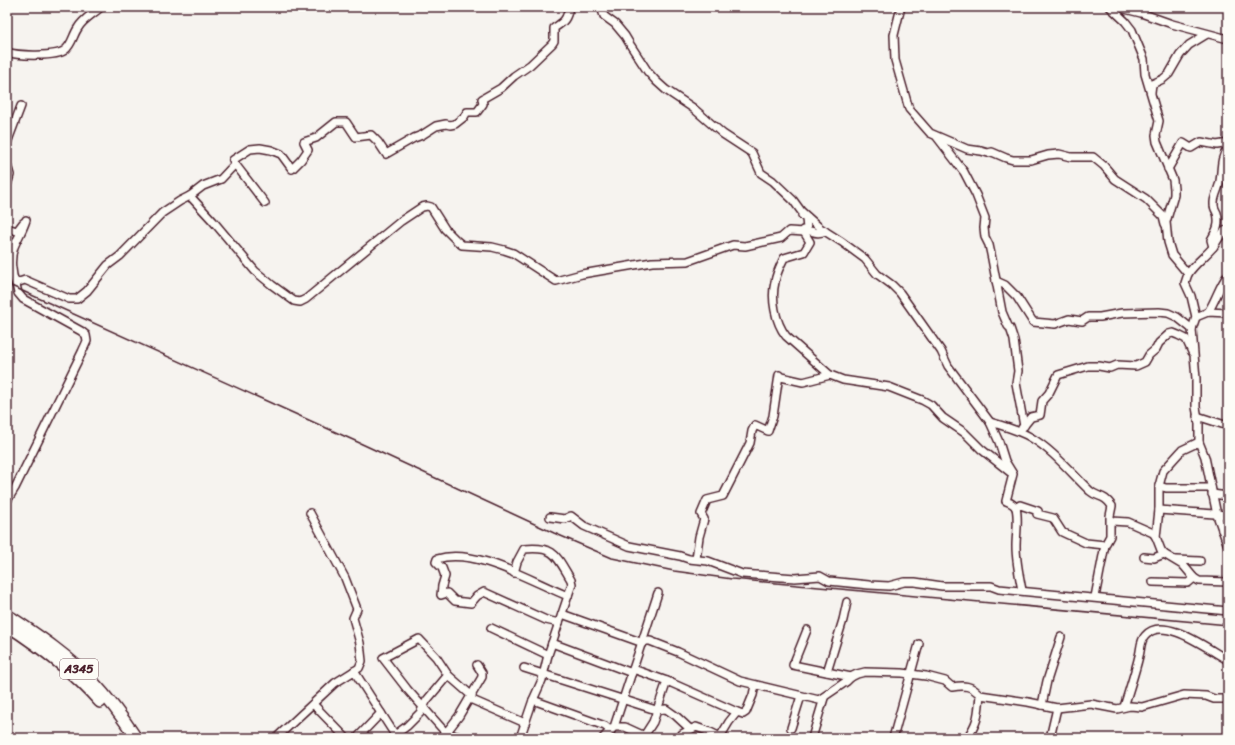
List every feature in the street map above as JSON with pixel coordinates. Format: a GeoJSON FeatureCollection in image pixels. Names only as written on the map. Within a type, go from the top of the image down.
{"type":"FeatureCollection","features":[{"type":"Feature","properties":{"kind":"highway","name":"A345"},"geometry":{"type":"LineString","coordinates":[[7,615],[64,655],[92,681],[113,705],[136,738]]}},
{"type":"Feature","properties":{"kind":"highway","name":"A345"},"geometry":{"type":"LineString","coordinates":[[7,625],[55,659],[81,681],[104,706],[127,738]]}},
{"type":"Feature","properties":{"kind":"street"},"geometry":{"type":"LineString","coordinates":[[7,52],[17,55],[51,55],[66,50],[78,27],[85,19],[101,7]]}},
{"type":"Feature","properties":{"kind":"street"},"geometry":{"type":"LineString","coordinates":[[265,203],[233,160],[250,149],[260,148],[281,154],[292,169],[308,150],[304,142],[316,138],[336,122],[346,122],[356,137],[371,135],[386,154],[414,138],[422,136],[436,126],[455,124],[464,117],[467,112],[477,112],[483,104],[482,99],[501,88],[514,76],[530,65],[552,44],[554,41],[554,28],[563,22],[567,17],[569,7]]}},
{"type":"Feature","properties":{"kind":"street"},"geometry":{"type":"LineString","coordinates":[[601,7],[604,16],[615,24],[626,36],[630,46],[656,81],[666,90],[693,108],[723,134],[752,153],[761,173],[773,181],[793,200],[806,219],[806,231],[810,242],[804,252],[784,258],[773,290],[776,313],[782,330],[786,336],[830,375],[843,380],[889,388],[922,400],[930,405],[943,418],[965,433],[996,462],[1014,474]]}},
{"type":"Feature","properties":{"kind":"street"},"geometry":{"type":"LineString","coordinates":[[901,7],[894,35],[894,51],[909,109],[926,129],[940,140],[964,172],[984,214],[985,236],[989,245],[1003,318],[1010,328],[1014,340],[1018,371],[1016,383],[1022,429]]}},
{"type":"Feature","properties":{"kind":"street"},"geometry":{"type":"LineString","coordinates":[[1110,7],[1132,30],[1144,59],[1145,74],[1159,121],[1156,135],[1157,142],[1173,180],[1174,196],[1166,222],[1168,242]]}},
{"type":"Feature","properties":{"kind":"street"},"geometry":{"type":"LineString","coordinates":[[1117,7],[1228,39]]}},
{"type":"Feature","properties":{"kind":"street"},"geometry":{"type":"LineString","coordinates":[[1150,94],[1152,84],[1163,80],[1169,74],[1180,55],[1189,45],[1207,34]]}},
{"type":"Feature","properties":{"kind":"street"},"geometry":{"type":"LineString","coordinates":[[7,143],[21,106]]}},
{"type":"Feature","properties":{"kind":"street"},"geometry":{"type":"LineString","coordinates":[[934,135],[967,150],[988,153],[992,152],[1013,160],[1031,160],[1048,155],[1059,154],[1071,157],[1093,157],[1104,166],[1115,179],[1146,200],[1163,216],[1172,255],[1188,274]]}},
{"type":"Feature","properties":{"kind":"street"},"geometry":{"type":"LineString","coordinates":[[1168,169],[1183,143],[1191,148],[1201,142],[1217,145],[1228,143]]}},
{"type":"Feature","properties":{"kind":"street"},"geometry":{"type":"LineString","coordinates":[[1213,247],[1211,240],[1219,222],[1214,205],[1214,198],[1220,181],[1224,153],[1228,148]]}},
{"type":"Feature","properties":{"kind":"street"},"geometry":{"type":"LineString","coordinates":[[16,285],[25,280],[69,299],[77,300],[87,291],[108,265],[120,256],[162,213],[190,196],[203,186],[221,179],[235,164]]}},
{"type":"Feature","properties":{"kind":"street"},"geometry":{"type":"LineString","coordinates":[[7,165],[10,175],[7,185]]}},
{"type":"Feature","properties":{"kind":"street"},"geometry":{"type":"LineString","coordinates":[[190,196],[214,221],[255,271],[294,301],[300,302],[311,295],[401,220],[422,207],[427,206],[431,207],[445,229],[462,245],[492,247],[513,253],[556,282],[582,274],[652,262],[688,261],[733,245],[745,246],[781,238],[789,231],[806,231],[816,234],[825,231]]}},
{"type":"Feature","properties":{"kind":"street"},"geometry":{"type":"LineString","coordinates":[[801,211],[816,225],[865,259],[877,274],[900,293],[908,307],[941,351],[948,366],[990,422],[1001,446],[1005,461],[1014,474]]}},
{"type":"Feature","properties":{"kind":"street"},"geometry":{"type":"LineString","coordinates":[[7,228],[17,231],[26,220],[24,229],[14,247],[12,256],[13,277],[18,293],[24,299],[81,331],[86,335],[87,340],[7,501]]}},
{"type":"Feature","properties":{"kind":"street"},"geometry":{"type":"LineString","coordinates":[[1228,229],[1222,232],[1213,247],[1194,266],[1188,274],[1185,283],[1191,296],[1196,317],[1192,329],[1199,442],[1205,457],[1217,515],[1228,545]]}},
{"type":"Feature","properties":{"kind":"street"},"geometry":{"type":"LineString","coordinates":[[1208,312],[1221,285],[1228,275]]}},
{"type":"Feature","properties":{"kind":"street"},"geometry":{"type":"LineString","coordinates":[[996,281],[1005,285],[1017,297],[1033,322],[1055,324],[1069,319],[1082,321],[1088,318],[1122,313],[1159,312],[1168,313],[1177,317],[1192,329]]}},
{"type":"Feature","properties":{"kind":"street"},"geometry":{"type":"LineString","coordinates":[[1196,317],[1208,312],[1228,313]]}},
{"type":"Feature","properties":{"kind":"street"},"geometry":{"type":"LineString","coordinates":[[1022,429],[1031,417],[1040,415],[1042,401],[1049,393],[1058,375],[1088,366],[1110,368],[1117,365],[1136,366],[1145,362],[1164,337],[1173,333],[1186,339],[1194,354]]}},
{"type":"Feature","properties":{"kind":"street"},"geometry":{"type":"LineString","coordinates":[[696,559],[699,537],[704,518],[701,514],[707,500],[723,496],[750,443],[752,431],[755,425],[768,430],[773,416],[779,376],[803,382],[830,375]]}},
{"type":"Feature","properties":{"kind":"street"},"geometry":{"type":"LineString","coordinates":[[1197,416],[1228,426]]}},
{"type":"Feature","properties":{"kind":"street"},"geometry":{"type":"LineString","coordinates":[[990,422],[1022,429],[1043,445],[1091,492],[1107,499],[1112,506],[1110,536],[1105,545],[1095,597]]}},
{"type":"Feature","properties":{"kind":"street"},"geometry":{"type":"LineString","coordinates":[[1156,537],[1160,486],[1163,471],[1182,450],[1199,442]]}},
{"type":"Feature","properties":{"kind":"street"},"geometry":{"type":"LineString","coordinates":[[1014,474],[1006,500],[1013,504],[1016,508],[1017,567],[1022,590]]}},
{"type":"Feature","properties":{"kind":"street"},"geometry":{"type":"LineString","coordinates":[[1160,486],[1166,488],[1211,491],[1228,496]]}},
{"type":"Feature","properties":{"kind":"street"},"geometry":{"type":"LineString","coordinates":[[1016,508],[1020,505],[1038,512],[1037,514],[1053,518],[1062,532],[1086,543],[1105,545]]}},
{"type":"Feature","properties":{"kind":"street"},"geometry":{"type":"LineString","coordinates":[[1159,510],[1228,515]]}},
{"type":"Feature","properties":{"kind":"street"},"geometry":{"type":"LineString","coordinates":[[276,738],[335,684],[359,668],[362,661],[360,643],[353,618],[357,609],[345,578],[310,513]]}},
{"type":"Feature","properties":{"kind":"street"},"geometry":{"type":"LineString","coordinates":[[550,517],[565,519],[571,516],[584,526],[629,546],[689,559],[708,561],[742,574],[795,578],[820,576],[829,581],[876,586],[889,586],[904,582],[942,586],[991,586],[999,589],[1095,597],[1228,611]]}},
{"type":"Feature","properties":{"kind":"street"},"geometry":{"type":"LineString","coordinates":[[1111,521],[1128,522],[1152,533],[1156,537],[1164,554],[1184,566],[1194,578],[1199,581],[1228,582]]}},
{"type":"Feature","properties":{"kind":"street"},"geometry":{"type":"LineString","coordinates":[[1222,530],[1228,521]]}},
{"type":"Feature","properties":{"kind":"street"},"geometry":{"type":"LineString","coordinates":[[514,573],[517,562],[524,549],[539,548],[551,551],[556,555],[572,584],[548,655],[544,674],[520,738]]}},
{"type":"Feature","properties":{"kind":"street"},"geometry":{"type":"LineString","coordinates":[[1144,557],[1154,558],[1164,554]]}},
{"type":"Feature","properties":{"kind":"street"},"geometry":{"type":"LineString","coordinates":[[559,623],[546,620],[484,592],[477,596],[471,603],[455,601],[447,593],[441,596],[445,576],[442,568],[436,562],[439,558],[471,558],[493,564],[568,596]]}},
{"type":"Feature","properties":{"kind":"street"},"geometry":{"type":"LineString","coordinates":[[1175,560],[1200,562]]}},
{"type":"Feature","properties":{"kind":"street"},"geometry":{"type":"LineString","coordinates":[[1153,582],[1188,583],[1194,578]]}},
{"type":"Feature","properties":{"kind":"street"},"geometry":{"type":"LineString","coordinates":[[603,738],[613,729],[643,643],[658,593]]}},
{"type":"Feature","properties":{"kind":"street"},"geometry":{"type":"LineString","coordinates":[[827,672],[847,602]]}},
{"type":"Feature","properties":{"kind":"street"},"geometry":{"type":"LineString","coordinates":[[562,614],[643,643],[650,641],[678,652],[740,681],[819,700],[824,698],[851,677],[866,672],[912,674],[939,679],[945,681],[952,687],[961,685],[974,688],[980,695],[1042,704],[1056,708],[1091,704],[1117,709],[1130,706],[1142,707],[1184,695],[1206,696],[1214,699],[1228,699]]}},
{"type":"Feature","properties":{"kind":"street"},"geometry":{"type":"LineString","coordinates":[[491,628],[548,655]]}},
{"type":"Feature","properties":{"kind":"street"},"geometry":{"type":"LineString","coordinates":[[1124,707],[1144,636],[1150,632],[1164,629],[1181,633],[1228,660]]}},
{"type":"Feature","properties":{"kind":"street"},"geometry":{"type":"LineString","coordinates":[[807,630],[793,665],[851,677]]}},
{"type":"Feature","properties":{"kind":"street"},"geometry":{"type":"LineString","coordinates":[[1042,704],[1047,681],[1061,637]]}},
{"type":"Feature","properties":{"kind":"street"},"geometry":{"type":"LineString","coordinates":[[463,738],[444,736],[424,708],[383,658],[419,639],[436,657],[448,675],[471,698],[525,723]]}},
{"type":"Feature","properties":{"kind":"street"},"geometry":{"type":"LineString","coordinates":[[552,643],[667,681],[742,714],[746,712],[753,695],[755,685]]}},
{"type":"Feature","properties":{"kind":"street"},"geometry":{"type":"LineString","coordinates":[[894,738],[919,644]]}},
{"type":"Feature","properties":{"kind":"street"},"geometry":{"type":"LineString","coordinates":[[444,736],[452,728],[482,677],[482,673],[477,665]]}},
{"type":"Feature","properties":{"kind":"street"},"geometry":{"type":"LineString","coordinates":[[524,668],[656,710],[666,709],[690,729]]}},
{"type":"Feature","properties":{"kind":"street"},"geometry":{"type":"LineString","coordinates":[[354,671],[396,736],[408,726],[424,708],[426,700],[448,675]]}},
{"type":"Feature","properties":{"kind":"street"},"geometry":{"type":"LineString","coordinates":[[533,700],[613,729],[625,727],[647,737],[667,681]]}},
{"type":"Feature","properties":{"kind":"street"},"geometry":{"type":"LineString","coordinates":[[967,738],[978,718],[980,695]]}},
{"type":"Feature","properties":{"kind":"street"},"geometry":{"type":"LineString","coordinates":[[791,728],[801,696]]}},
{"type":"Feature","properties":{"kind":"street"},"geometry":{"type":"LineString","coordinates":[[812,738],[824,698]]}},
{"type":"Feature","properties":{"kind":"street"},"geometry":{"type":"LineString","coordinates":[[313,704],[346,738]]}},
{"type":"Feature","properties":{"kind":"street"},"geometry":{"type":"LineString","coordinates":[[1050,738],[1056,708]]}},
{"type":"Feature","properties":{"kind":"street"},"geometry":{"type":"LineString","coordinates":[[681,738],[682,734],[696,727],[721,738],[729,722],[737,712]]}},
{"type":"Feature","properties":{"kind":"street"},"geometry":{"type":"LineString","coordinates":[[356,738],[381,713]]}},
{"type":"Feature","properties":{"kind":"railway"},"geometry":{"type":"LineString","coordinates":[[7,284],[612,558],[674,571],[732,579],[1228,625]]}}]}
